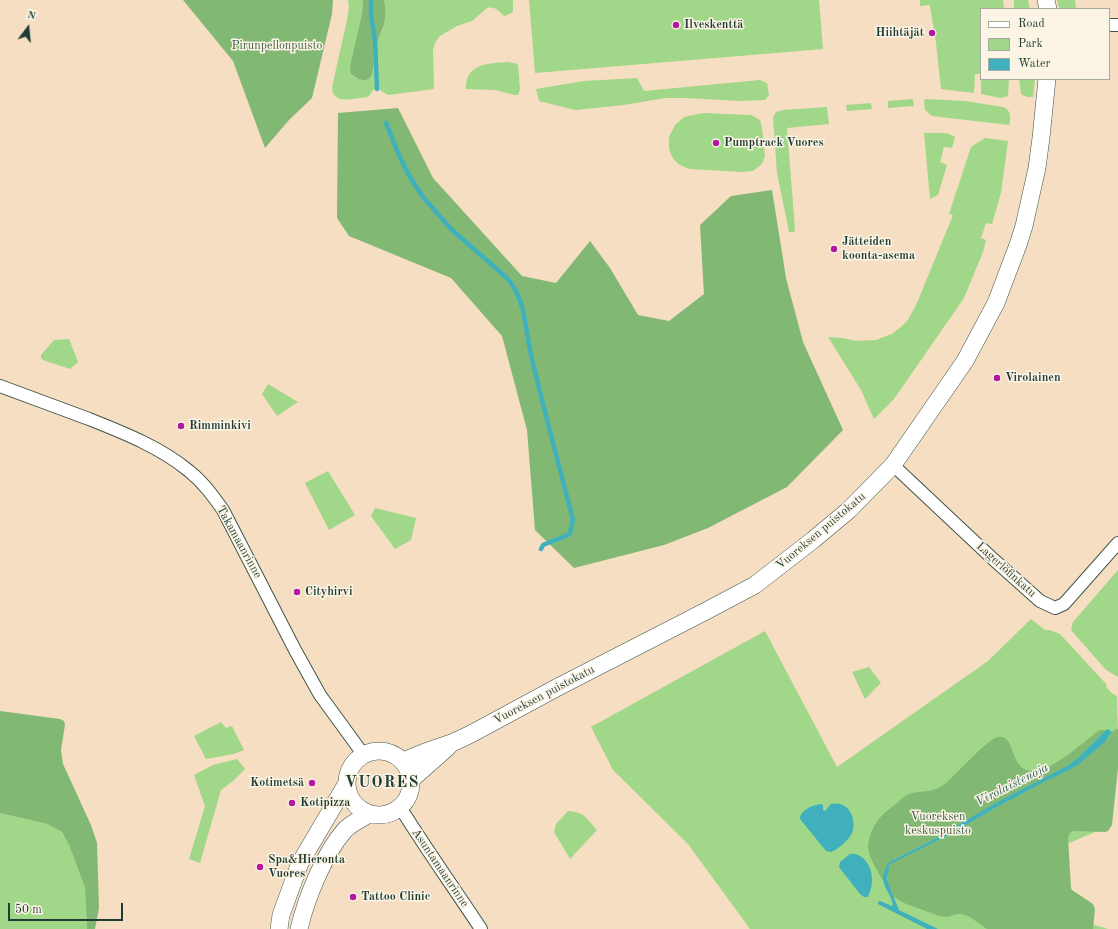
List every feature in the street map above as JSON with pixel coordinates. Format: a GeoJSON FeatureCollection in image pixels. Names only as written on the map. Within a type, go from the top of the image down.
{"type":"FeatureCollection","features":[{"type":"Feature","properties":{"kind":"main road","name":"Vuoreksen puistokatu"},"geometry":{"type":"LineString","coordinates":[[403,761],[454,742],[755,585],[849,510],[893,465],[966,361],[996,303],[1018,245],[1027,214],[1037,168],[1047,80]]}},
{"type":"Feature","properties":{"kind":"main road","name":"Vuoreksen puistokatu"},"geometry":{"type":"LineString","coordinates":[[412,779],[454,742]]}},
{"type":"Feature","properties":{"kind":"main road"},"geometry":{"type":"LineString","coordinates":[[279,929],[282,915],[300,863],[347,783],[349,771],[355,762],[364,754],[377,750],[392,753],[403,761],[409,769],[412,779],[411,789],[407,799],[394,812],[386,815],[369,814],[358,807],[350,796],[347,783]]}},
{"type":"Feature","properties":{"kind":"main road"},"geometry":{"type":"LineString","coordinates":[[299,929],[303,912],[320,872],[335,844],[345,830],[369,814]]}},
{"type":"Feature","properties":{"kind":"street","name":"Takamaanrinne"},"geometry":{"type":"LineString","coordinates":[[0,386],[54,405],[127,435],[157,449],[190,471],[210,492],[223,510],[295,650],[320,695],[364,754]]}},
{"type":"Feature","properties":{"kind":"street","name":"Lagerlöfinkatu"},"geometry":{"type":"LineString","coordinates":[[893,465],[1040,601],[1055,608],[1064,604],[1118,543]]}},
{"type":"Feature","properties":{"kind":"street","name":"Asuntamaanrinne"},"geometry":{"type":"LineString","coordinates":[[400,807],[415,832],[481,929]]}},
{"type":"Feature","properties":{"kind":"green space","name":"Pirunpellonpuisto"},"geometry":{"type":"Polygon","coordinates":[[[183,0],[333,0],[332,14],[312,98],[289,120],[265,148],[233,61],[183,0]]]}},
{"type":"Feature","properties":{"kind":"green space"},"geometry":{"type":"Polygon","coordinates":[[[348,0],[363,0],[362,14],[351,74],[362,80],[372,73],[374,47],[383,29],[385,9],[384,0],[513,0],[513,12],[504,16],[495,8],[487,8],[472,21],[457,26],[440,36],[433,49],[434,89],[388,95],[378,89],[373,90],[367,97],[345,100],[336,97],[333,93],[332,87],[347,20],[349,8],[348,0]]]}},
{"type":"Feature","properties":{"kind":"green space"},"geometry":{"type":"Polygon","coordinates":[[[363,0],[384,0],[385,12],[383,27],[374,47],[373,71],[369,79],[365,80],[351,74],[350,67],[362,14],[363,0]]]}},
{"type":"Feature","properties":{"kind":"green space","name":"Ilveskenttä"},"geometry":{"type":"Polygon","coordinates":[[[529,0],[819,0],[823,49],[535,73],[529,0]]]}},
{"type":"Feature","properties":{"kind":"green space"},"geometry":{"type":"Polygon","coordinates":[[[920,0],[1003,0],[1004,8],[980,8],[980,74],[975,74],[974,93],[941,89],[930,6],[920,6],[920,0]]]}},
{"type":"Feature","properties":{"kind":"green space"},"geometry":{"type":"Polygon","coordinates":[[[1014,0],[1028,0],[1030,8],[1014,8],[1014,0]]]}},
{"type":"Feature","properties":{"kind":"green space"},"geometry":{"type":"Polygon","coordinates":[[[1057,0],[1075,0],[1076,8],[1060,8],[1057,0]]]}},
{"type":"Feature","properties":{"kind":"green space"},"geometry":{"type":"Polygon","coordinates":[[[508,62],[518,64],[520,89],[518,95],[495,90],[466,89],[469,74],[479,66],[508,62]]]}},
{"type":"Feature","properties":{"kind":"green space"},"geometry":{"type":"Polygon","coordinates":[[[637,78],[644,91],[760,80],[767,83],[769,95],[765,100],[740,101],[665,98],[624,105],[575,110],[539,101],[536,89],[584,81],[637,78]]]}},
{"type":"Feature","properties":{"kind":"green space"},"geometry":{"type":"Polygon","coordinates":[[[981,80],[1009,80],[1008,96],[1001,98],[981,94],[981,80]]]}},
{"type":"Feature","properties":{"kind":"green space"},"geometry":{"type":"Polygon","coordinates":[[[1019,80],[1035,80],[1033,97],[1027,97],[1021,94],[1019,80]]]}},
{"type":"Feature","properties":{"kind":"green space"},"geometry":{"type":"Polygon","coordinates":[[[913,99],[914,106],[888,108],[888,101],[913,99]]]}},
{"type":"Feature","properties":{"kind":"green space"},"geometry":{"type":"Polygon","coordinates":[[[925,99],[965,101],[1003,107],[1009,112],[1010,123],[1009,125],[932,116],[925,110],[925,99]]]}},
{"type":"Feature","properties":{"kind":"green space"},"geometry":{"type":"Polygon","coordinates":[[[871,103],[872,109],[847,111],[846,105],[871,103]]]}},
{"type":"Feature","properties":{"kind":"green space"},"geometry":{"type":"Polygon","coordinates":[[[827,107],[829,124],[787,128],[795,229],[794,232],[789,232],[777,173],[773,117],[776,112],[783,110],[827,107]]]}},
{"type":"Feature","properties":{"kind":"green space"},"geometry":{"type":"Polygon","coordinates":[[[398,108],[433,178],[522,276],[556,283],[590,241],[610,268],[638,315],[669,321],[704,294],[700,225],[731,196],[772,190],[786,278],[803,342],[843,430],[787,487],[708,528],[664,545],[574,568],[535,530],[527,430],[502,336],[451,278],[349,236],[337,218],[338,113],[398,108]]]}},
{"type":"Feature","properties":{"kind":"green space","name":"Pumptrack Vuores"},"geometry":{"type":"Polygon","coordinates":[[[703,113],[751,115],[760,120],[765,156],[762,164],[753,171],[742,172],[689,169],[678,164],[672,157],[669,149],[669,137],[675,125],[684,117],[703,113]]]}},
{"type":"Feature","properties":{"kind":"green space"},"geometry":{"type":"Polygon","coordinates":[[[924,133],[945,133],[955,137],[952,148],[944,147],[940,162],[947,165],[938,195],[930,199],[924,133]]]}},
{"type":"Feature","properties":{"kind":"green space"},"geometry":{"type":"Polygon","coordinates":[[[985,138],[1008,141],[1001,193],[992,224],[986,223],[981,238],[986,240],[983,252],[964,298],[894,399],[874,419],[861,390],[828,337],[856,341],[876,340],[892,334],[908,320],[917,303],[953,215],[949,214],[971,147],[985,138]]]}},
{"type":"Feature","properties":{"kind":"green space"},"geometry":{"type":"Polygon","coordinates":[[[69,339],[78,362],[70,369],[41,358],[41,355],[54,340],[69,339]]]}},
{"type":"Feature","properties":{"kind":"green space"},"geometry":{"type":"Polygon","coordinates":[[[268,384],[298,402],[277,416],[262,394],[268,384]]]}},
{"type":"Feature","properties":{"kind":"green space"},"geometry":{"type":"Polygon","coordinates":[[[328,471],[355,515],[329,530],[305,483],[328,471]]]}},
{"type":"Feature","properties":{"kind":"green space"},"geometry":{"type":"Polygon","coordinates":[[[375,508],[416,518],[411,540],[395,549],[371,516],[375,508]]]}},
{"type":"Feature","properties":{"kind":"green space"},"geometry":{"type":"Polygon","coordinates":[[[1118,570],[1118,677],[1106,670],[1071,630],[1073,622],[1118,570]]]}},
{"type":"Feature","properties":{"kind":"green space","name":"Vuoreksen keskuspuisto"},"geometry":{"type":"Polygon","coordinates":[[[1031,619],[1045,630],[1050,630],[1060,634],[1107,685],[1106,687],[1117,696],[1118,736],[1111,825],[1037,857],[1027,904],[1108,929],[750,929],[688,844],[613,770],[591,727],[765,631],[837,767],[988,661],[1031,619]]]}},
{"type":"Feature","properties":{"kind":"green space"},"geometry":{"type":"Polygon","coordinates":[[[869,667],[881,683],[865,699],[852,672],[869,667]]]}},
{"type":"Feature","properties":{"kind":"green space"},"geometry":{"type":"Polygon","coordinates":[[[0,711],[60,719],[64,721],[65,725],[61,750],[63,764],[91,825],[97,843],[99,908],[95,929],[87,929],[85,888],[69,845],[62,832],[47,824],[0,813],[0,711]]]}},
{"type":"Feature","properties":{"kind":"green space"},"geometry":{"type":"Polygon","coordinates":[[[221,722],[226,728],[232,726],[244,750],[234,754],[206,759],[194,736],[221,722]]]}},
{"type":"Feature","properties":{"kind":"green space"},"geometry":{"type":"Polygon","coordinates":[[[1118,729],[1118,768],[1112,825],[1108,831],[1105,832],[1073,831],[1070,833],[1068,838],[1071,888],[1093,904],[1095,909],[1093,929],[987,929],[970,917],[962,914],[947,917],[939,916],[904,903],[894,897],[887,875],[889,866],[892,862],[949,835],[995,808],[1069,770],[1108,739],[1113,731],[1118,729]]]}},
{"type":"Feature","properties":{"kind":"green space"},"geometry":{"type":"Polygon","coordinates":[[[1101,730],[1106,730],[1079,757],[1067,766],[931,841],[894,859],[887,866],[883,881],[870,856],[868,847],[869,840],[873,828],[879,819],[885,812],[904,797],[909,794],[941,787],[951,779],[972,757],[993,739],[998,737],[1004,738],[1008,742],[1017,762],[1022,768],[1030,771],[1047,768],[1054,764],[1101,730]]]}},
{"type":"Feature","properties":{"kind":"green space"},"geometry":{"type":"Polygon","coordinates":[[[237,759],[245,769],[221,790],[200,863],[189,859],[205,806],[194,775],[213,765],[237,759]]]}},
{"type":"Feature","properties":{"kind":"green space"},"geometry":{"type":"Polygon","coordinates":[[[568,811],[582,815],[588,819],[597,830],[570,859],[554,832],[556,824],[568,811]]]}},
{"type":"Feature","properties":{"kind":"green space"},"geometry":{"type":"Polygon","coordinates":[[[0,813],[47,824],[62,832],[69,845],[85,888],[87,929],[0,929],[0,813]]]}},
{"type":"Feature","properties":{"kind":"water"},"geometry":{"type":"Polygon","coordinates":[[[1108,729],[1112,732],[1105,742],[1079,764],[995,808],[949,835],[890,864],[887,879],[899,910],[938,929],[927,929],[878,904],[880,901],[892,906],[893,905],[883,881],[884,872],[888,863],[931,841],[994,804],[1067,766],[1079,757],[1108,729]]]}},
{"type":"Feature","properties":{"kind":"water"},"geometry":{"type":"Polygon","coordinates":[[[821,804],[823,805],[823,810],[825,811],[831,804],[839,804],[848,808],[853,820],[854,825],[852,833],[848,839],[837,849],[831,852],[826,851],[800,819],[802,813],[811,807],[821,804]]]}},
{"type":"Feature","properties":{"kind":"water"},"geometry":{"type":"Polygon","coordinates":[[[850,854],[855,854],[863,858],[867,862],[871,871],[872,881],[868,897],[864,897],[860,894],[839,867],[840,862],[850,854]]]}},
{"type":"Feature","properties":{"kind":"waterway"},"geometry":{"type":"LineString","coordinates":[[371,0],[371,15],[375,40],[377,89]]}},
{"type":"Feature","properties":{"kind":"waterway"},"geometry":{"type":"LineString","coordinates":[[386,123],[408,174],[423,197],[452,230],[506,277],[518,294],[524,314],[531,355],[546,417],[573,520],[570,533],[568,535],[543,545],[541,549]]}},
{"type":"Feature","properties":{"kind":"place","name":"Ilveskenttä"},"geometry":{"type":"Point","coordinates":[676,25]}},
{"type":"Feature","properties":{"kind":"place","name":"Hiihtäjät"},"geometry":{"type":"Point","coordinates":[932,33]}},
{"type":"Feature","properties":{"kind":"place","name":"Pumptrack Vuores"},"geometry":{"type":"Point","coordinates":[716,143]}},
{"type":"Feature","properties":{"kind":"place","name":"Jätteiden koonta-asema"},"geometry":{"type":"Point","coordinates":[834,249]}},
{"type":"Feature","properties":{"kind":"place","name":"Virolainen"},"geometry":{"type":"Point","coordinates":[997,378]}},
{"type":"Feature","properties":{"kind":"place","name":"Rimminkivi"},"geometry":{"type":"Point","coordinates":[181,426]}},
{"type":"Feature","properties":{"kind":"place","name":"Cityhirvi"},"geometry":{"type":"Point","coordinates":[297,592]}},
{"type":"Feature","properties":{"kind":"place","name":"Kotimetsä"},"geometry":{"type":"Point","coordinates":[312,783]}},
{"type":"Feature","properties":{"kind":"place","name":"Kotipizza"},"geometry":{"type":"Point","coordinates":[292,803]}},
{"type":"Feature","properties":{"kind":"place","name":"Spa&Hieronta Vuores"},"geometry":{"type":"Point","coordinates":[260,867]}},
{"type":"Feature","properties":{"kind":"place","name":"Tattoo Clinic"},"geometry":{"type":"Point","coordinates":[353,897]}},
{"type":"Feature","properties":{"kind":"district","name":"VUORES"},"geometry":{"type":"Point","coordinates":[382,783]}},
{"type":"Feature","properties":{"kind":"water label","name":"Virolaistenoja"},"geometry":{"type":"Point","coordinates":[1012,785]}}]}
